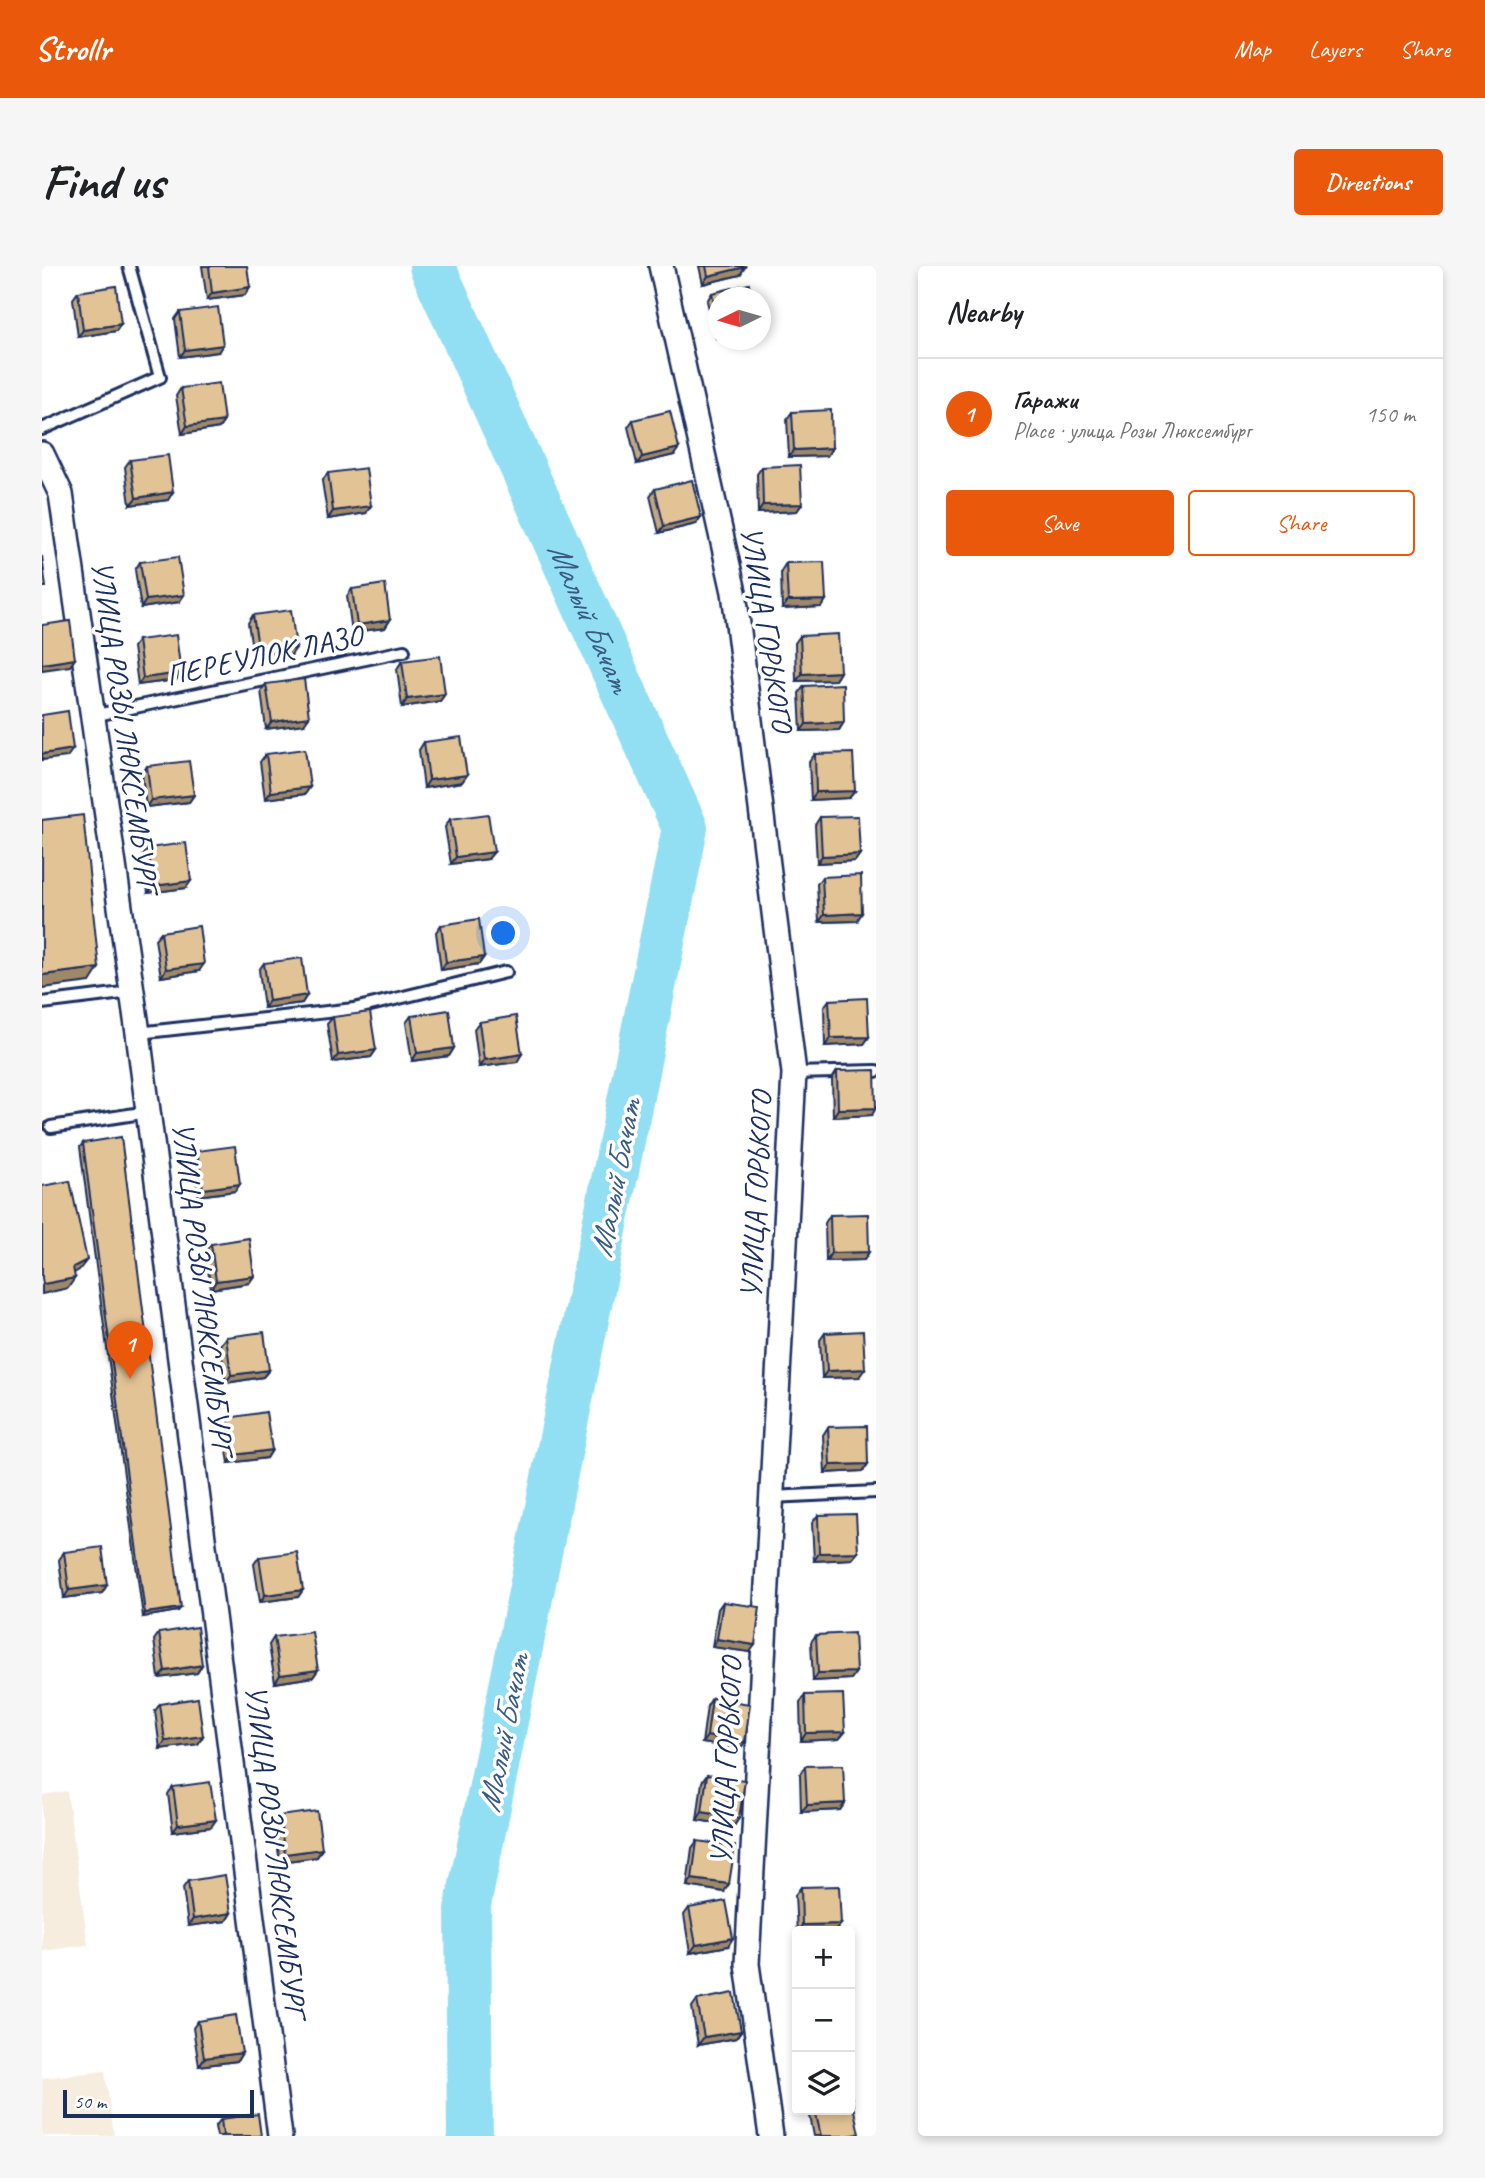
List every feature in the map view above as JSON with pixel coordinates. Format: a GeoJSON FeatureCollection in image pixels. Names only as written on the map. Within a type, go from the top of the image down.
{"type":"FeatureCollection","features":[{"type":"Feature","properties":{"kind":"street","name":"УЛИЦА ГОРЬКОГО"},"geometry":{"type":"LineString","coordinates":[[661,266],[734,592],[794,1073],[747,1964],[771,2136]]}},
{"type":"Feature","properties":{"kind":"street","name":"УЛИЦА РОЗЫ ЛЮКСЕМБУРГ"},"geometry":{"type":"LineString","coordinates":[[42,454],[61,494],[138,1033],[280,2136]]}},
{"type":"Feature","properties":{"kind":"lane"},"geometry":{"type":"LineString","coordinates":[[42,429],[160,376],[129,266]]}},
{"type":"Feature","properties":{"kind":"lane","name":"ПЕРЕУЛОК ЛАЗО"},"geometry":{"type":"LineString","coordinates":[[92,716],[404,651]]}},
{"type":"Feature","properties":{"kind":"lane"},"geometry":{"type":"LineString","coordinates":[[138,1033],[354,1009],[506,972]]}},
{"type":"Feature","properties":{"kind":"lane"},"geometry":{"type":"LineString","coordinates":[[42,1003],[131,992]]}},
{"type":"Feature","properties":{"kind":"lane"},"geometry":{"type":"LineString","coordinates":[[794,1073],[876,1071]]}},
{"type":"Feature","properties":{"kind":"lane"},"geometry":{"type":"LineString","coordinates":[[51,1127],[148,1112]]}},
{"type":"Feature","properties":{"kind":"lane"},"geometry":{"type":"LineString","coordinates":[[771,1497],[876,1492]]}},
{"type":"Feature","properties":{"kind":"shaded area"},"geometry":{"type":"Polygon","coordinates":[[[67,1791],[88,1945],[42,1951],[42,1795],[67,1791]]]}},
{"type":"Feature","properties":{"kind":"shaded area"},"geometry":{"type":"Polygon","coordinates":[[[105,2071],[114,2136],[42,2136],[42,2078],[105,2071]]]}},
{"type":"Feature","properties":{"kind":"building"},"geometry":{"type":"Polygon","coordinates":[[[209,266],[247,266],[250,287],[212,293],[209,266]]]}},
{"type":"Feature","properties":{"kind":"building"},"geometry":{"type":"Polygon","coordinates":[[[706,266],[745,266],[745,267],[708,276],[706,266]]]}},
{"type":"Feature","properties":{"kind":"building"},"geometry":{"type":"Polygon","coordinates":[[[116,286],[121,324],[83,330],[78,292],[116,286]]]}},
{"type":"Feature","properties":{"kind":"building"},"geometry":{"type":"Polygon","coordinates":[[[218,307],[223,345],[185,350],[180,312],[218,307]]]}},
{"type":"Feature","properties":{"kind":"building"},"geometry":{"type":"Polygon","coordinates":[[[219,383],[224,421],[187,426],[181,388],[219,383]]]}},
{"type":"Feature","properties":{"kind":"building"},"geometry":{"type":"Polygon","coordinates":[[[831,410],[832,448],[794,450],[792,412],[831,410]]]}},
{"type":"Feature","properties":{"kind":"building"},"geometry":{"type":"Polygon","coordinates":[[[670,411],[679,448],[642,457],[633,420],[670,411]]]}},
{"type":"Feature","properties":{"kind":"building"},"geometry":{"type":"Polygon","coordinates":[[[168,455],[173,492],[136,498],[130,460],[168,455]]]}},
{"type":"Feature","properties":{"kind":"building"},"geometry":{"type":"Polygon","coordinates":[[[800,465],[802,504],[763,505],[762,467],[800,465]]]}},
{"type":"Feature","properties":{"kind":"building"},"geometry":{"type":"Polygon","coordinates":[[[366,468],[371,506],[333,511],[328,473],[366,468]]]}},
{"type":"Feature","properties":{"kind":"building"},"geometry":{"type":"Polygon","coordinates":[[[692,480],[701,517],[664,526],[655,489],[692,480]]]}},
{"type":"Feature","properties":{"kind":"building"},"geometry":{"type":"Polygon","coordinates":[[[42,556],[46,587],[42,587],[42,556]]]}},
{"type":"Feature","properties":{"kind":"building"},"geometry":{"type":"Polygon","coordinates":[[[178,557],[184,595],[146,600],[140,562],[178,557]]]}},
{"type":"Feature","properties":{"kind":"building"},"geometry":{"type":"Polygon","coordinates":[[[824,562],[826,600],[788,601],[786,563],[824,562]]]}},
{"type":"Feature","properties":{"kind":"building"},"geometry":{"type":"Polygon","coordinates":[[[385,584],[390,620],[357,625],[352,589],[385,584]]]}},
{"type":"Feature","properties":{"kind":"building"},"geometry":{"type":"Polygon","coordinates":[[[291,610],[296,648],[259,653],[253,615],[291,610]]]}},
{"type":"Feature","properties":{"kind":"building"},"geometry":{"type":"Polygon","coordinates":[[[70,621],[75,659],[42,664],[42,625],[70,621]]]}},
{"type":"Feature","properties":{"kind":"building"},"geometry":{"type":"Polygon","coordinates":[[[838,634],[840,672],[802,674],[800,636],[838,634]]]}},
{"type":"Feature","properties":{"kind":"building"},"geometry":{"type":"Polygon","coordinates":[[[176,635],[181,673],[143,678],[138,640],[176,635]]]}},
{"type":"Feature","properties":{"kind":"building"},"geometry":{"type":"Polygon","coordinates":[[[440,656],[445,694],[407,699],[402,661],[440,656]]]}},
{"type":"Feature","properties":{"kind":"building"},"geometry":{"type":"Polygon","coordinates":[[[304,679],[309,717],[272,722],[266,684],[304,679]]]}},
{"type":"Feature","properties":{"kind":"building"},"geometry":{"type":"Polygon","coordinates":[[[843,684],[844,722],[806,724],[804,686],[843,684]]]}},
{"type":"Feature","properties":{"kind":"building"},"geometry":{"type":"Polygon","coordinates":[[[68,711],[73,749],[42,754],[42,715],[68,711]]]}},
{"type":"Feature","properties":{"kind":"building"},"geometry":{"type":"Polygon","coordinates":[[[461,737],[467,775],[429,780],[424,742],[461,737]]]}},
{"type":"Feature","properties":{"kind":"building"},"geometry":{"type":"Polygon","coordinates":[[[305,749],[310,787],[271,792],[266,754],[305,749]]]}},
{"type":"Feature","properties":{"kind":"building"},"geometry":{"type":"Polygon","coordinates":[[[853,753],[855,791],[816,792],[815,754],[853,753]]]}},
{"type":"Feature","properties":{"kind":"building"},"geometry":{"type":"Polygon","coordinates":[[[189,761],[194,795],[151,800],[147,766],[189,761]]]}},
{"type":"Feature","properties":{"kind":"building"},"geometry":{"type":"Polygon","coordinates":[[[488,814],[494,852],[456,857],[450,819],[488,814]]]}},
{"type":"Feature","properties":{"kind":"building"},"geometry":{"type":"Polygon","coordinates":[[[83,815],[99,968],[42,975],[42,820],[83,815]]]}},
{"type":"Feature","properties":{"kind":"building"},"geometry":{"type":"Polygon","coordinates":[[[858,816],[860,854],[822,856],[820,817],[858,816]]]}},
{"type":"Feature","properties":{"kind":"building"},"geometry":{"type":"Polygon","coordinates":[[[186,843],[191,881],[154,886],[148,848],[186,843]]]}},
{"type":"Feature","properties":{"kind":"building"},"geometry":{"type":"Polygon","coordinates":[[[861,875],[862,913],[824,915],[822,877],[861,875]]]}},
{"type":"Feature","properties":{"kind":"building"},"geometry":{"type":"Polygon","coordinates":[[[479,919],[484,957],[446,962],[441,925],[479,919]]]}},
{"type":"Feature","properties":{"kind":"building"},"geometry":{"type":"Polygon","coordinates":[[[199,926],[204,964],[166,969],[161,932],[199,926]]]}},
{"type":"Feature","properties":{"kind":"building"},"geometry":{"type":"Polygon","coordinates":[[[302,958],[307,995],[269,1001],[264,963],[302,958]]]}},
{"type":"Feature","properties":{"kind":"building"},"geometry":{"type":"Polygon","coordinates":[[[867,998],[869,1037],[831,1038],[829,1000],[867,998]]]}},
{"type":"Feature","properties":{"kind":"building"},"geometry":{"type":"Polygon","coordinates":[[[449,1010],[454,1048],[417,1053],[411,1016],[449,1010]]]}},
{"type":"Feature","properties":{"kind":"building"},"geometry":{"type":"Polygon","coordinates":[[[370,1012],[376,1050],[338,1055],[333,1017],[370,1012]]]}},
{"type":"Feature","properties":{"kind":"building"},"geometry":{"type":"Polygon","coordinates":[[[516,1016],[522,1054],[484,1060],[479,1022],[516,1016]]]}},
{"type":"Feature","properties":{"kind":"building"},"geometry":{"type":"Polygon","coordinates":[[[875,1070],[876,1108],[838,1109],[837,1071],[875,1070]]]}},
{"type":"Feature","properties":{"kind":"building"},"geometry":{"type":"Polygon","coordinates":[[[121,1137],[181,1608],[145,1613],[83,1143],[121,1137]]]}},
{"type":"Feature","properties":{"kind":"building"},"geometry":{"type":"Polygon","coordinates":[[[235,1146],[240,1184],[203,1189],[197,1151],[235,1146]]]}},
{"type":"Feature","properties":{"kind":"building"},"geometry":{"type":"Polygon","coordinates":[[[70,1181],[87,1260],[73,1267],[75,1278],[43,1284],[42,1186],[70,1181]]]}},
{"type":"Feature","properties":{"kind":"building"},"geometry":{"type":"Polygon","coordinates":[[[868,1214],[869,1252],[831,1253],[830,1215],[868,1214]]]}},
{"type":"Feature","properties":{"kind":"building"},"geometry":{"type":"Polygon","coordinates":[[[249,1238],[254,1276],[216,1281],[211,1244],[249,1238]]]}},
{"type":"Feature","properties":{"kind":"building"},"geometry":{"type":"Polygon","coordinates":[[[863,1331],[865,1369],[827,1371],[825,1333],[863,1331]]]}},
{"type":"Feature","properties":{"kind":"building"},"geometry":{"type":"Polygon","coordinates":[[[264,1332],[269,1370],[231,1375],[226,1337],[264,1332]]]}},
{"type":"Feature","properties":{"kind":"building"},"geometry":{"type":"Polygon","coordinates":[[[266,1412],[272,1450],[234,1455],[228,1418],[266,1412]]]}},
{"type":"Feature","properties":{"kind":"building"},"geometry":{"type":"Polygon","coordinates":[[[867,1426],[868,1464],[830,1465],[828,1427],[867,1426]]]}},
{"type":"Feature","properties":{"kind":"building"},"geometry":{"type":"Polygon","coordinates":[[[856,1514],[858,1552],[819,1553],[818,1515],[856,1514]]]}},
{"type":"Feature","properties":{"kind":"building"},"geometry":{"type":"Polygon","coordinates":[[[102,1547],[107,1585],[69,1590],[64,1552],[102,1547]]]}},
{"type":"Feature","properties":{"kind":"building"},"geometry":{"type":"Polygon","coordinates":[[[297,1552],[303,1590],[265,1595],[259,1557],[297,1552]]]}},
{"type":"Feature","properties":{"kind":"building"},"geometry":{"type":"Polygon","coordinates":[[[723,1602],[760,1607],[755,1645],[717,1639],[723,1602]]]}},
{"type":"Feature","properties":{"kind":"building"},"geometry":{"type":"Polygon","coordinates":[[[197,1627],[202,1665],[165,1671],[159,1633],[197,1627]]]}},
{"type":"Feature","properties":{"kind":"building"},"geometry":{"type":"Polygon","coordinates":[[[312,1632],[318,1670],[280,1675],[274,1637],[312,1632]]]}},
{"type":"Feature","properties":{"kind":"building"},"geometry":{"type":"Polygon","coordinates":[[[854,1633],[856,1672],[818,1673],[816,1635],[854,1633]]]}},
{"type":"Feature","properties":{"kind":"building"},"geometry":{"type":"Polygon","coordinates":[[[843,1694],[845,1732],[806,1733],[805,1695],[843,1694]]]}},
{"type":"Feature","properties":{"kind":"building"},"geometry":{"type":"Polygon","coordinates":[[[198,1698],[203,1736],[165,1741],[160,1704],[198,1698]]]}},
{"type":"Feature","properties":{"kind":"building"},"geometry":{"type":"Polygon","coordinates":[[[712,1698],[750,1704],[745,1742],[707,1736],[712,1698]]]}},
{"type":"Feature","properties":{"kind":"building"},"geometry":{"type":"Polygon","coordinates":[[[843,1765],[845,1803],[807,1805],[805,1766],[843,1765]]]}},
{"type":"Feature","properties":{"kind":"building"},"geometry":{"type":"Polygon","coordinates":[[[707,1775],[745,1780],[739,1818],[702,1812],[707,1775]]]}},
{"type":"Feature","properties":{"kind":"building"},"geometry":{"type":"Polygon","coordinates":[[[210,1782],[216,1820],[178,1825],[173,1787],[210,1782]]]}},
{"type":"Feature","properties":{"kind":"building"},"geometry":{"type":"Polygon","coordinates":[[[317,1811],[322,1849],[285,1854],[279,1816],[317,1811]]]}},
{"type":"Feature","properties":{"kind":"building"},"geometry":{"type":"Polygon","coordinates":[[[697,1841],[735,1846],[729,1884],[692,1879],[697,1841]]]}},
{"type":"Feature","properties":{"kind":"building"},"geometry":{"type":"Polygon","coordinates":[[[225,1875],[231,1913],[193,1919],[188,1881],[225,1875]]]}},
{"type":"Feature","properties":{"kind":"building"},"geometry":{"type":"Polygon","coordinates":[[[839,1886],[841,1924],[802,1925],[801,1887],[839,1886]]]}},
{"type":"Feature","properties":{"kind":"building"},"geometry":{"type":"Polygon","coordinates":[[[726,1901],[733,1938],[696,1945],[689,1908],[726,1901]]]}},
{"type":"Feature","properties":{"kind":"building"},"geometry":{"type":"Polygon","coordinates":[[[734,1993],[741,2031],[704,2037],[697,2000],[734,1993]]]}},
{"type":"Feature","properties":{"kind":"building"},"geometry":{"type":"Polygon","coordinates":[[[236,2015],[242,2053],[204,2058],[198,2021],[236,2015]]]}},
{"type":"Feature","properties":{"kind":"building"},"geometry":{"type":"Polygon","coordinates":[[[258,2114],[261,2136],[223,2136],[221,2119],[258,2114]]]}},
{"type":"Feature","properties":{"kind":"building"},"geometry":{"type":"Polygon","coordinates":[[[816,2115],[855,2115],[859,2134],[821,2136],[816,2115]]]}},
{"type":"Feature","properties":{"kind":"waterway","name":"Малый Бачат"},"geometry":{"type":"LineString","coordinates":[[432,266],[685,828],[468,1905],[470,2136]]}},
{"type":"Feature","properties":{"kind":"place","name":"Гаражи"},"geometry":{"type":"Point","coordinates":[130,1379]}}]}
